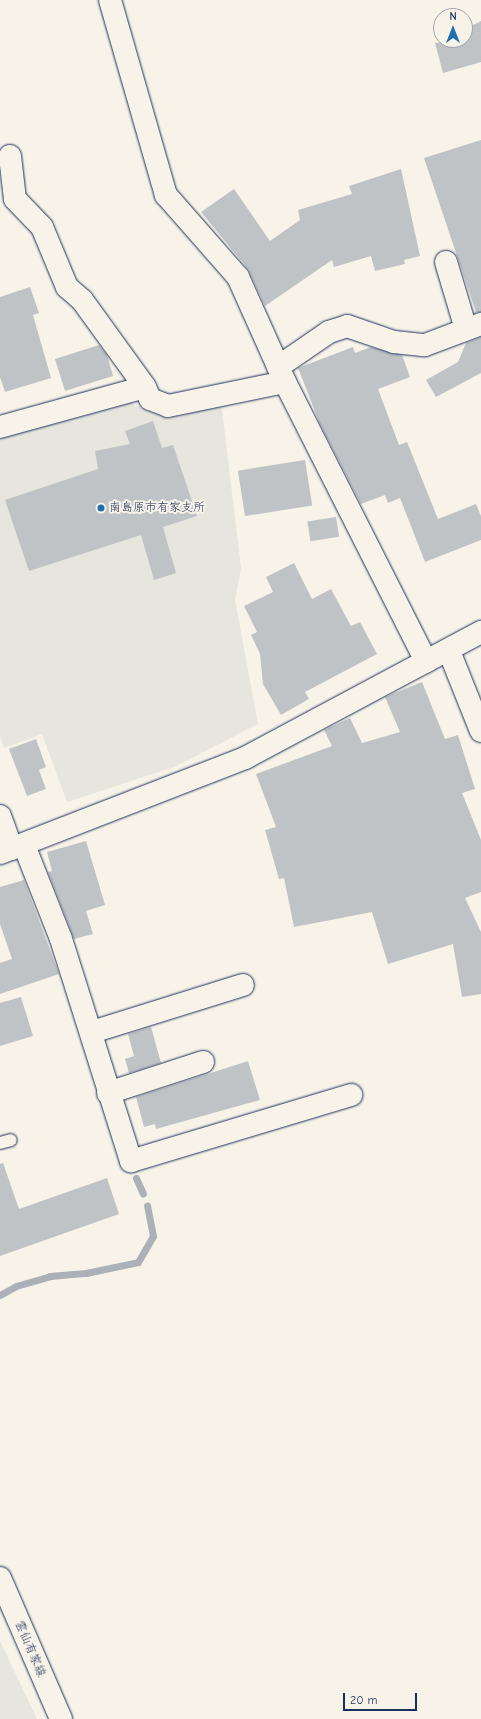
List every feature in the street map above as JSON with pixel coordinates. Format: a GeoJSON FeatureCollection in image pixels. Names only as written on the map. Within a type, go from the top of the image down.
{"type":"FeatureCollection","features":[{"type":"Feature","properties":{"kind":"street"},"geometry":{"type":"LineString","coordinates":[[110,0],[166,195],[238,277],[281,374],[426,661]]}},
{"type":"Feature","properties":{"kind":"street"},"geometry":{"type":"LineString","coordinates":[[10,156],[15,199],[42,227],[67,287],[82,300],[145,387],[150,399],[168,406],[281,374],[329,332],[347,326],[394,342],[425,345],[473,327],[446,262]]}},
{"type":"Feature","properties":{"kind":"street"},"geometry":{"type":"LineString","coordinates":[[0,428],[145,387]]}},
{"type":"Feature","properties":{"kind":"street"},"geometry":{"type":"LineString","coordinates":[[12,849],[245,758],[426,661],[449,651],[481,632]]}},
{"type":"Feature","properties":{"kind":"street"},"geometry":{"type":"LineString","coordinates":[[449,651],[481,731]]}},
{"type":"Feature","properties":{"kind":"street"},"geometry":{"type":"LineString","coordinates":[[0,816],[12,849],[61,939],[92,1032],[108,1093],[131,1161],[351,1095]]}},
{"type":"Feature","properties":{"kind":"street"},"geometry":{"type":"LineString","coordinates":[[92,1032],[243,985]]}},
{"type":"Feature","properties":{"kind":"street"},"geometry":{"type":"LineString","coordinates":[[108,1093],[204,1062]]}},
{"type":"Feature","properties":{"kind":"street","name":"雲仙有家線"},"geometry":{"type":"LineString","coordinates":[[0,1578],[61,1719]]}},
{"type":"Feature","properties":{"kind":"shaded area"},"geometry":{"type":"Polygon","coordinates":[[[127,398],[134,405],[151,411],[221,401],[241,568],[235,600],[258,724],[174,767],[67,802],[42,734],[4,748],[0,736],[0,431],[127,398]]]}},
{"type":"Feature","properties":{"kind":"shaded area"},"geometry":{"type":"Polygon","coordinates":[[[0,1641],[37,1719],[0,1719],[0,1641]]]}},
{"type":"Feature","properties":{"kind":"building"},"geometry":{"type":"Polygon","coordinates":[[[481,21],[481,62],[443,73],[436,48],[473,48],[473,25],[481,21]]]}},
{"type":"Feature","properties":{"kind":"building"},"geometry":{"type":"Polygon","coordinates":[[[481,140],[481,312],[476,312],[424,158],[481,140]]]}},
{"type":"Feature","properties":{"kind":"building"},"geometry":{"type":"Polygon","coordinates":[[[401,169],[420,256],[404,260],[405,264],[375,271],[371,256],[334,267],[332,260],[265,306],[248,269],[201,212],[234,189],[270,241],[300,220],[298,210],[352,194],[349,186],[401,169]]]}},
{"type":"Feature","properties":{"kind":"building"},"geometry":{"type":"Polygon","coordinates":[[[30,287],[39,313],[33,315],[51,378],[5,392],[0,377],[0,297],[30,287]]]}},
{"type":"Feature","properties":{"kind":"building"},"geometry":{"type":"Polygon","coordinates":[[[481,337],[481,373],[436,397],[426,380],[458,362],[466,343],[481,337]]]}},
{"type":"Feature","properties":{"kind":"building"},"geometry":{"type":"Polygon","coordinates":[[[99,345],[107,355],[113,376],[65,391],[55,359],[99,345]]]}},
{"type":"Feature","properties":{"kind":"building"},"geometry":{"type":"Polygon","coordinates":[[[353,347],[355,353],[371,347],[402,355],[410,377],[378,389],[399,445],[407,442],[438,519],[476,504],[481,516],[481,540],[425,562],[400,498],[388,503],[385,495],[361,504],[320,424],[298,368],[353,347]]]}},
{"type":"Feature","properties":{"kind":"building","name":"南島原市有家支所"},"geometry":{"type":"Polygon","coordinates":[[[153,421],[162,448],[173,445],[197,516],[163,527],[176,573],[154,580],[141,535],[29,571],[5,500],[98,469],[95,451],[130,444],[125,431],[153,421]]]}},
{"type":"Feature","properties":{"kind":"building"},"geometry":{"type":"Polygon","coordinates":[[[305,460],[312,505],[245,516],[238,471],[305,460]]]}},
{"type":"Feature","properties":{"kind":"building"},"geometry":{"type":"Polygon","coordinates":[[[336,517],[339,537],[310,541],[307,522],[336,517]]]}},
{"type":"Feature","properties":{"kind":"building"},"geometry":{"type":"Polygon","coordinates":[[[294,563],[312,599],[331,589],[351,626],[360,622],[377,654],[305,692],[309,699],[281,715],[263,684],[260,654],[251,635],[257,632],[244,606],[273,592],[266,577],[294,563]]]}},
{"type":"Feature","properties":{"kind":"building"},"geometry":{"type":"Polygon","coordinates":[[[422,682],[445,739],[458,735],[475,789],[462,793],[481,840],[481,892],[465,898],[481,932],[481,994],[462,997],[453,944],[388,964],[372,912],[294,927],[284,878],[279,879],[265,830],[276,827],[256,774],[332,746],[324,730],[350,718],[362,743],[400,732],[385,697],[422,682]]]}},
{"type":"Feature","properties":{"kind":"building"},"geometry":{"type":"Polygon","coordinates":[[[36,739],[46,767],[39,770],[46,789],[27,796],[9,749],[36,739]]]}},
{"type":"Feature","properties":{"kind":"building"},"geometry":{"type":"Polygon","coordinates":[[[86,841],[105,905],[86,911],[93,934],[74,939],[48,872],[52,871],[47,852],[86,841]]]}},
{"type":"Feature","properties":{"kind":"building"},"geometry":{"type":"Polygon","coordinates":[[[24,880],[59,974],[0,994],[0,963],[12,959],[0,924],[0,887],[24,880]]]}},
{"type":"Feature","properties":{"kind":"building"},"geometry":{"type":"Polygon","coordinates":[[[21,997],[33,1036],[0,1046],[0,1003],[21,997]]]}},
{"type":"Feature","properties":{"kind":"building"},"geometry":{"type":"Polygon","coordinates":[[[151,1027],[161,1063],[129,1073],[125,1059],[134,1056],[128,1034],[151,1027]]]}},
{"type":"Feature","properties":{"kind":"building"},"geometry":{"type":"Polygon","coordinates":[[[248,1061],[260,1100],[156,1129],[155,1124],[144,1127],[136,1097],[248,1061]]]}},
{"type":"Feature","properties":{"kind":"building"},"geometry":{"type":"Polygon","coordinates":[[[3,1163],[19,1209],[107,1178],[119,1214],[0,1256],[0,1164],[3,1163]]]}},
{"type":"Feature","properties":{"kind":"waterway"},"geometry":{"type":"LineString","coordinates":[[136,1178],[143,1194]]}},
{"type":"Feature","properties":{"kind":"waterway"},"geometry":{"type":"LineString","coordinates":[[0,1295],[16,1286],[50,1276],[86,1273],[138,1262],[153,1236],[147,1206]]}},
{"type":"Feature","properties":{"kind":"place","name":"南島原市有家支所"},"geometry":{"type":"Point","coordinates":[101,508]}}]}
